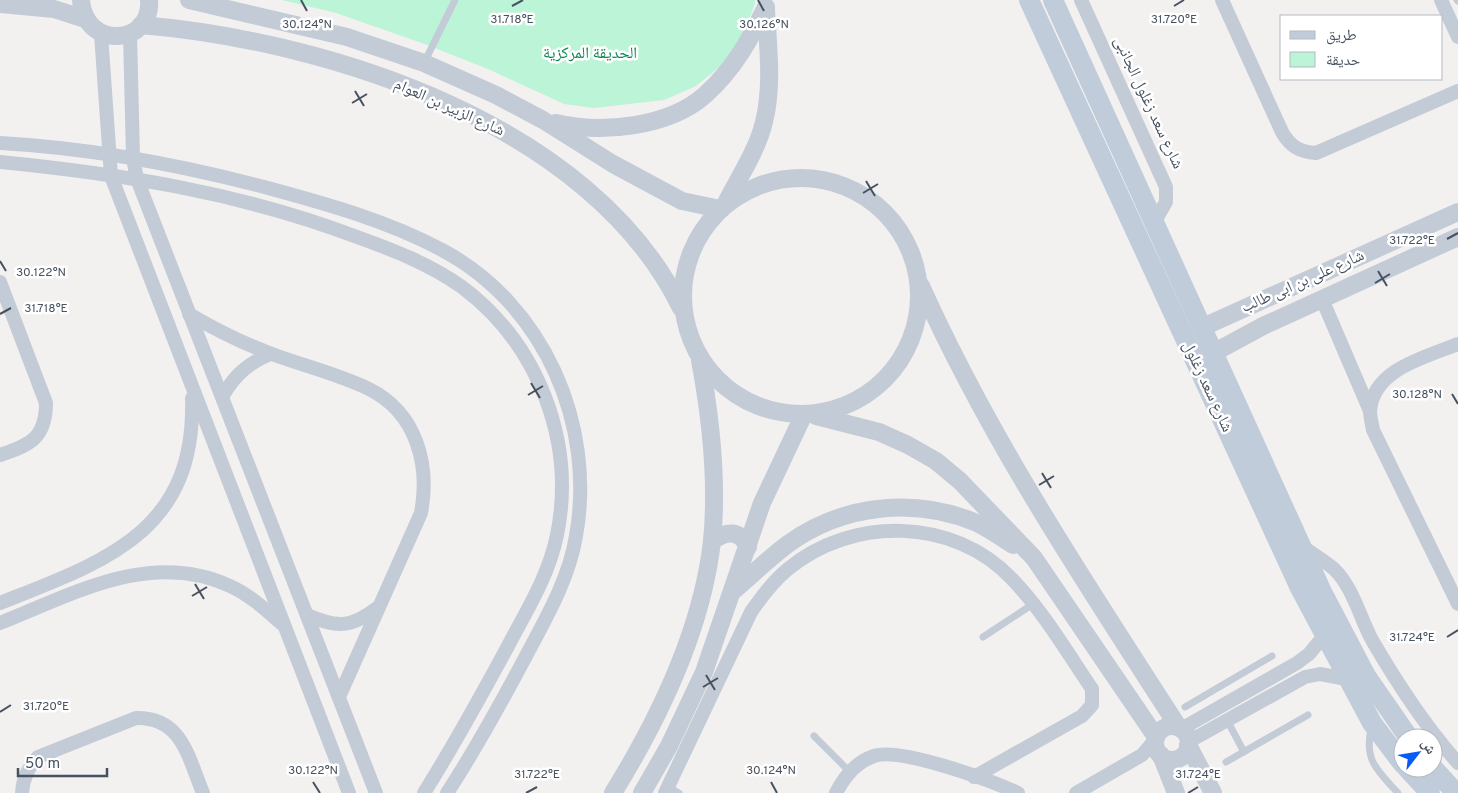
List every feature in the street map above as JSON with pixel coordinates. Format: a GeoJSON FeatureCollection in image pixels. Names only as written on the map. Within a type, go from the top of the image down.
{"type":"FeatureCollection","features":[{"type":"Feature","properties":{"kind":"main road","name":"شارع سعد زغلول"},"geometry":{"type":"LineString","coordinates":[[1029,0],[1300,588],[1372,723],[1393,751]]}},
{"type":"Feature","properties":{"kind":"main road","name":"شارع سعد زغلول"},"geometry":{"type":"LineString","coordinates":[[1053,0],[1215,352],[1301,546],[1366,676],[1402,728]]}},
{"type":"Feature","properties":{"kind":"main road"},"geometry":{"type":"LineString","coordinates":[[1054,52],[1073,43]]}},
{"type":"Feature","properties":{"kind":"main road"},"geometry":{"type":"LineString","coordinates":[[1416,778],[1430,793]]}},
{"type":"Feature","properties":{"kind":"main road"},"geometry":{"type":"LineString","coordinates":[[1442,778],[1456,793]]}},
{"type":"Feature","properties":{"kind":"street"},"geometry":{"type":"LineString","coordinates":[[81,0],[85,19]]}},
{"type":"Feature","properties":{"kind":"street"},"geometry":{"type":"LineString","coordinates":[[149,0],[147,15],[136,29],[133,158],[137,179],[376,793]]}},
{"type":"Feature","properties":{"kind":"street","name":"شارع الزبير بن العوام"},"geometry":{"type":"LineString","coordinates":[[189,0],[347,37],[424,63],[543,120],[656,188],[682,201],[722,207]]}},
{"type":"Feature","properties":{"kind":"street","name":"شارع سعد زغلول الجانبى"},"geometry":{"type":"LineString","coordinates":[[1082,0],[1166,187],[1166,202],[1155,221]]}},
{"type":"Feature","properties":{"kind":"street"},"geometry":{"type":"LineString","coordinates":[[1222,0],[1282,132],[1295,148],[1305,152],[1316,153],[1458,91]]}},
{"type":"Feature","properties":{"kind":"street"},"geometry":{"type":"LineString","coordinates":[[1441,0],[1458,37]]}},
{"type":"Feature","properties":{"kind":"street"},"geometry":{"type":"LineString","coordinates":[[0,4],[54,9],[85,19],[101,34],[111,176],[350,793]]}},
{"type":"Feature","properties":{"kind":"street"},"geometry":{"type":"LineString","coordinates":[[543,120],[570,126],[626,127],[654,120],[680,110],[704,96],[725,76],[741,55],[766,4]]}},
{"type":"Feature","properties":{"kind":"street"},"geometry":{"type":"LineString","coordinates":[[766,4],[769,82],[764,123],[757,142],[722,207],[707,223],[689,257],[684,276],[684,314],[688,333],[699,357],[715,378],[735,395],[759,407],[784,414],[807,414],[842,407],[863,397],[881,383],[896,366],[908,346],[916,324],[919,302],[918,278]]}},
{"type":"Feature","properties":{"kind":"street","name":"شارع الزبير بن العوام"},"geometry":{"type":"LineString","coordinates":[[101,34],[116,37],[136,29],[222,35],[305,54],[429,96],[502,130],[568,172],[598,198],[650,256],[684,314]]}},
{"type":"Feature","properties":{"kind":"street"},"geometry":{"type":"LineString","coordinates":[[0,143],[133,158],[253,184],[336,208],[383,224],[444,251],[472,268],[496,289],[523,318],[549,359],[562,385],[574,422],[580,461],[581,500],[576,538],[566,575],[550,611],[507,692],[447,793]]}},
{"type":"Feature","properties":{"kind":"street"},"geometry":{"type":"LineString","coordinates":[[0,162],[137,179],[234,198],[328,226],[432,268],[459,285],[483,304],[509,332],[530,362],[545,394],[556,428],[562,464],[562,500],[557,536],[546,570],[531,602],[449,753],[424,793]]}},
{"type":"Feature","properties":{"kind":"street"},"geometry":{"type":"LineString","coordinates":[[722,207],[756,186],[776,180],[797,177],[839,184],[858,192],[876,204],[891,219],[903,237],[912,256],[918,278],[961,371],[999,440],[1184,736],[1213,793]]}},
{"type":"Feature","properties":{"kind":"street","name":"شارع على بن ابى طالب"},"geometry":{"type":"LineString","coordinates":[[1203,327],[1458,212]]}},
{"type":"Feature","properties":{"kind":"street","name":"شارع على بن ابى طالب"},"geometry":{"type":"LineString","coordinates":[[1215,352],[1263,326],[1458,237]]}},
{"type":"Feature","properties":{"kind":"street"},"geometry":{"type":"LineString","coordinates":[[0,282],[46,403],[46,416],[42,429],[34,440],[24,448],[0,456]]}},
{"type":"Feature","properties":{"kind":"street"},"geometry":{"type":"LineString","coordinates":[[483,304],[496,289]]}},
{"type":"Feature","properties":{"kind":"street"},"geometry":{"type":"LineString","coordinates":[[1322,299],[1370,412],[1373,430],[1458,604]]}},
{"type":"Feature","properties":{"kind":"street"},"geometry":{"type":"LineString","coordinates":[[1254,304],[1263,326]]}},
{"type":"Feature","properties":{"kind":"street"},"geometry":{"type":"LineString","coordinates":[[0,307],[13,315]]}},
{"type":"Feature","properties":{"kind":"street"},"geometry":{"type":"LineString","coordinates":[[190,314],[215,329],[270,354],[371,390],[390,404],[406,422],[418,443],[424,466],[425,482],[421,513],[339,697]]}},
{"type":"Feature","properties":{"kind":"street"},"geometry":{"type":"LineString","coordinates":[[1370,412],[1374,393],[1385,378],[1401,368],[1458,344]]}},
{"type":"Feature","properties":{"kind":"street"},"geometry":{"type":"LineString","coordinates":[[222,397],[237,375],[258,359],[270,354]]}},
{"type":"Feature","properties":{"kind":"street"},"geometry":{"type":"LineString","coordinates":[[613,793],[641,745],[678,669],[702,592],[712,541],[714,484],[712,441],[699,357]]}},
{"type":"Feature","properties":{"kind":"street"},"geometry":{"type":"LineString","coordinates":[[0,603],[94,564],[131,542],[147,527],[172,492],[182,472],[192,431],[192,387]]}},
{"type":"Feature","properties":{"kind":"street"},"geometry":{"type":"LineString","coordinates":[[642,793],[697,686],[774,472],[807,414]]}},
{"type":"Feature","properties":{"kind":"street"},"geometry":{"type":"LineString","coordinates":[[807,414],[879,432],[908,445],[936,461],[960,481],[1034,558],[1155,748],[1176,793]]}},
{"type":"Feature","properties":{"kind":"street"},"geometry":{"type":"LineString","coordinates":[[732,591],[788,544],[819,525],[853,512],[917,508],[949,513],[979,524],[1034,558]]}},
{"type":"Feature","properties":{"kind":"street"},"geometry":{"type":"LineString","coordinates":[[670,791],[751,612],[774,582],[787,569],[810,553],[836,541],[864,533],[895,530],[927,533],[958,542],[986,558],[1012,578],[1033,604],[1092,689],[1092,705],[1082,716],[974,777]]}},
{"type":"Feature","properties":{"kind":"street"},"geometry":{"type":"LineString","coordinates":[[712,541],[726,533],[733,533],[740,536],[748,548]]}},
{"type":"Feature","properties":{"kind":"street"},"geometry":{"type":"LineString","coordinates":[[1301,546],[1335,570],[1343,580],[1373,641],[1404,691],[1432,734],[1458,763]]}},
{"type":"Feature","properties":{"kind":"street"},"geometry":{"type":"LineString","coordinates":[[260,563],[283,554]]}},
{"type":"Feature","properties":{"kind":"street"},"geometry":{"type":"LineString","coordinates":[[0,623],[124,576],[167,570],[211,578],[231,586],[250,597],[285,626]]}},
{"type":"Feature","properties":{"kind":"street"},"geometry":{"type":"LineString","coordinates":[[531,602],[550,611]]}},
{"type":"Feature","properties":{"kind":"street"},"geometry":{"type":"LineString","coordinates":[[307,615],[335,624],[349,624],[363,619],[378,607]]}},
{"type":"Feature","properties":{"kind":"street"},"geometry":{"type":"LineString","coordinates":[[1184,736],[1224,705],[1297,663],[1324,636]]}},
{"type":"Feature","properties":{"kind":"street"},"geometry":{"type":"LineString","coordinates":[[1297,663],[1303,666],[1304,677]]}},
{"type":"Feature","properties":{"kind":"street"},"geometry":{"type":"LineString","coordinates":[[1184,736],[1227,719],[1304,677],[1320,674],[1347,679]]}},
{"type":"Feature","properties":{"kind":"street"},"geometry":{"type":"LineString","coordinates":[[22,793],[24,779],[29,767],[38,757],[136,718],[148,718],[161,721],[180,738],[203,793]]}},
{"type":"Feature","properties":{"kind":"street"},"geometry":{"type":"LineString","coordinates":[[1076,793],[1155,748],[1163,728],[1168,726],[1184,736],[1187,750],[1178,758],[1172,760],[1155,748]]}},
{"type":"Feature","properties":{"kind":"street"},"geometry":{"type":"LineString","coordinates":[[836,793],[850,772],[861,762],[874,756],[888,753],[903,755],[974,777],[995,789],[1018,793]]}},
{"type":"Feature","properties":{"kind":"lane"},"geometry":{"type":"LineString","coordinates":[[424,63],[455,0]]}},
{"type":"Feature","properties":{"kind":"lane"},"geometry":{"type":"LineString","coordinates":[[983,637],[1033,604]]}},
{"type":"Feature","properties":{"kind":"lane"},"geometry":{"type":"LineString","coordinates":[[1185,707],[1272,656]]}},
{"type":"Feature","properties":{"kind":"lane"},"geometry":{"type":"LineString","coordinates":[[1215,690],[1224,705]]}},
{"type":"Feature","properties":{"kind":"lane"},"geometry":{"type":"LineString","coordinates":[[1226,762],[1308,715]]}},
{"type":"Feature","properties":{"kind":"lane"},"geometry":{"type":"LineString","coordinates":[[1227,719],[1244,752]]}},
{"type":"Feature","properties":{"kind":"lane"},"geometry":{"type":"LineString","coordinates":[[1372,723],[1368,740],[1369,755],[1377,768],[1398,793]]}},
{"type":"Feature","properties":{"kind":"lane"},"geometry":{"type":"LineString","coordinates":[[814,736],[850,772]]}},
{"type":"Feature","properties":{"kind":"green space","name":"الحديقة المركزية"},"geometry":{"type":"Polygon","coordinates":[[[282,0],[755,0],[755,3],[743,36],[723,64],[696,86],[664,100],[594,108],[564,104],[488,69],[422,43],[336,13],[282,0]]]}}]}
